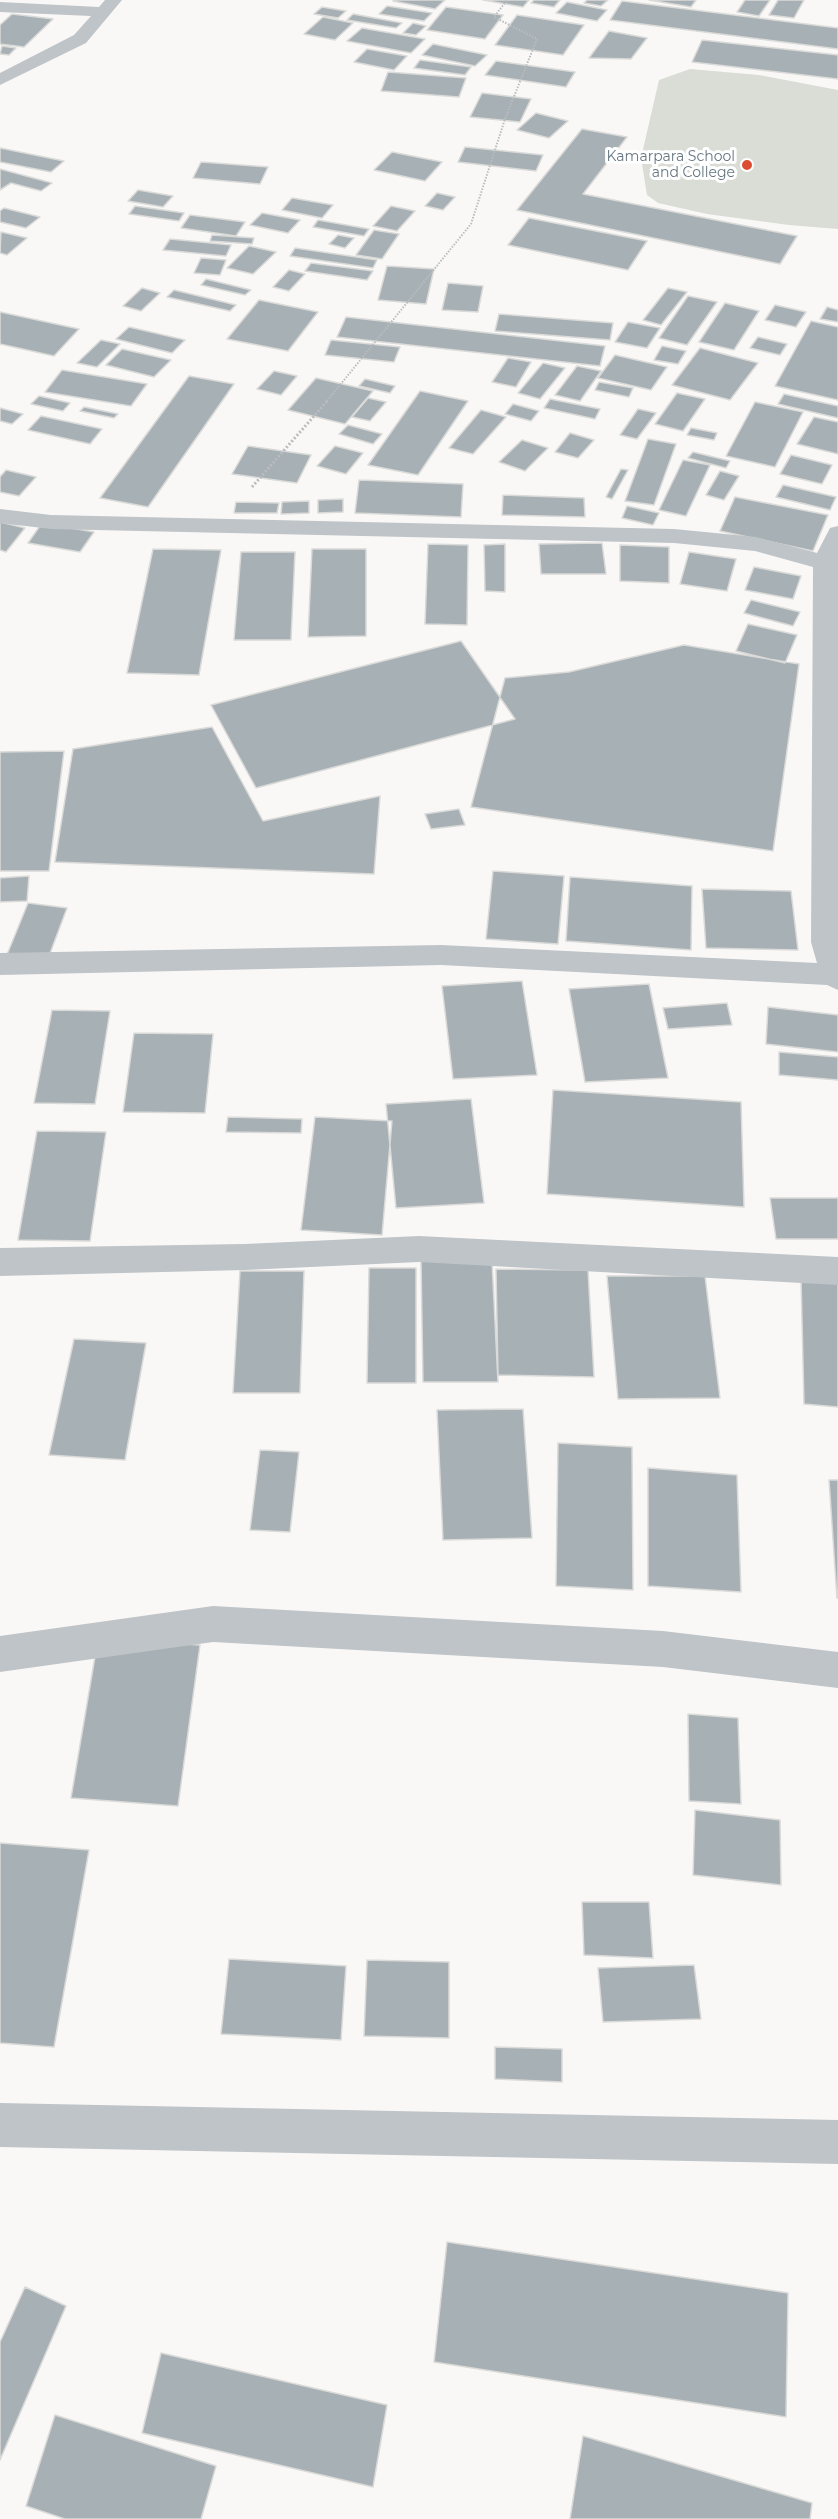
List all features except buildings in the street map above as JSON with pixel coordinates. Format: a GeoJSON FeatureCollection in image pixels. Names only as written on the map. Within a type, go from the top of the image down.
{"type":"FeatureCollection","features":[{"type":"Feature","properties":{"kind":"street"},"geometry":{"type":"LineString","coordinates":[[0,7],[108,6]]}},
{"type":"Feature","properties":{"kind":"street"},"geometry":{"type":"LineString","coordinates":[[0,80],[80,39],[108,6]]}},
{"type":"Feature","properties":{"kind":"street"},"geometry":{"type":"LineString","coordinates":[[0,516],[51,522],[674,536],[756,544],[825,563]]}},
{"type":"Feature","properties":{"kind":"street"},"geometry":{"type":"LineString","coordinates":[[0,964],[441,955],[836,977],[825,942],[825,563],[838,533]]}},
{"type":"Feature","properties":{"kind":"street"},"geometry":{"type":"LineString","coordinates":[[0,1262],[245,1257],[419,1249],[838,1271]]}},
{"type":"Feature","properties":{"kind":"street"},"geometry":{"type":"LineString","coordinates":[[0,1654],[213,1623],[663,1649],[838,1670]]}},
{"type":"Feature","properties":{"kind":"street"},"geometry":{"type":"LineString","coordinates":[[0,2126],[838,2142]]}},
{"type":"Feature","properties":{"kind":"path"},"geometry":{"type":"LineString","coordinates":[[218,526],[353,371],[471,224],[505,119],[537,39],[494,17],[507,0]]}},
{"type":"Feature","properties":{"kind":"shaded area"},"geometry":{"type":"Polygon","coordinates":[[[690,69],[759,75],[838,90],[838,229],[707,214],[658,203],[647,195],[641,158],[659,80],[690,69]]]}},
{"type":"Feature","properties":{"kind":"place","name":"Kamarpara School and College"},"geometry":{"type":"Point","coordinates":[747,165]}}]}
